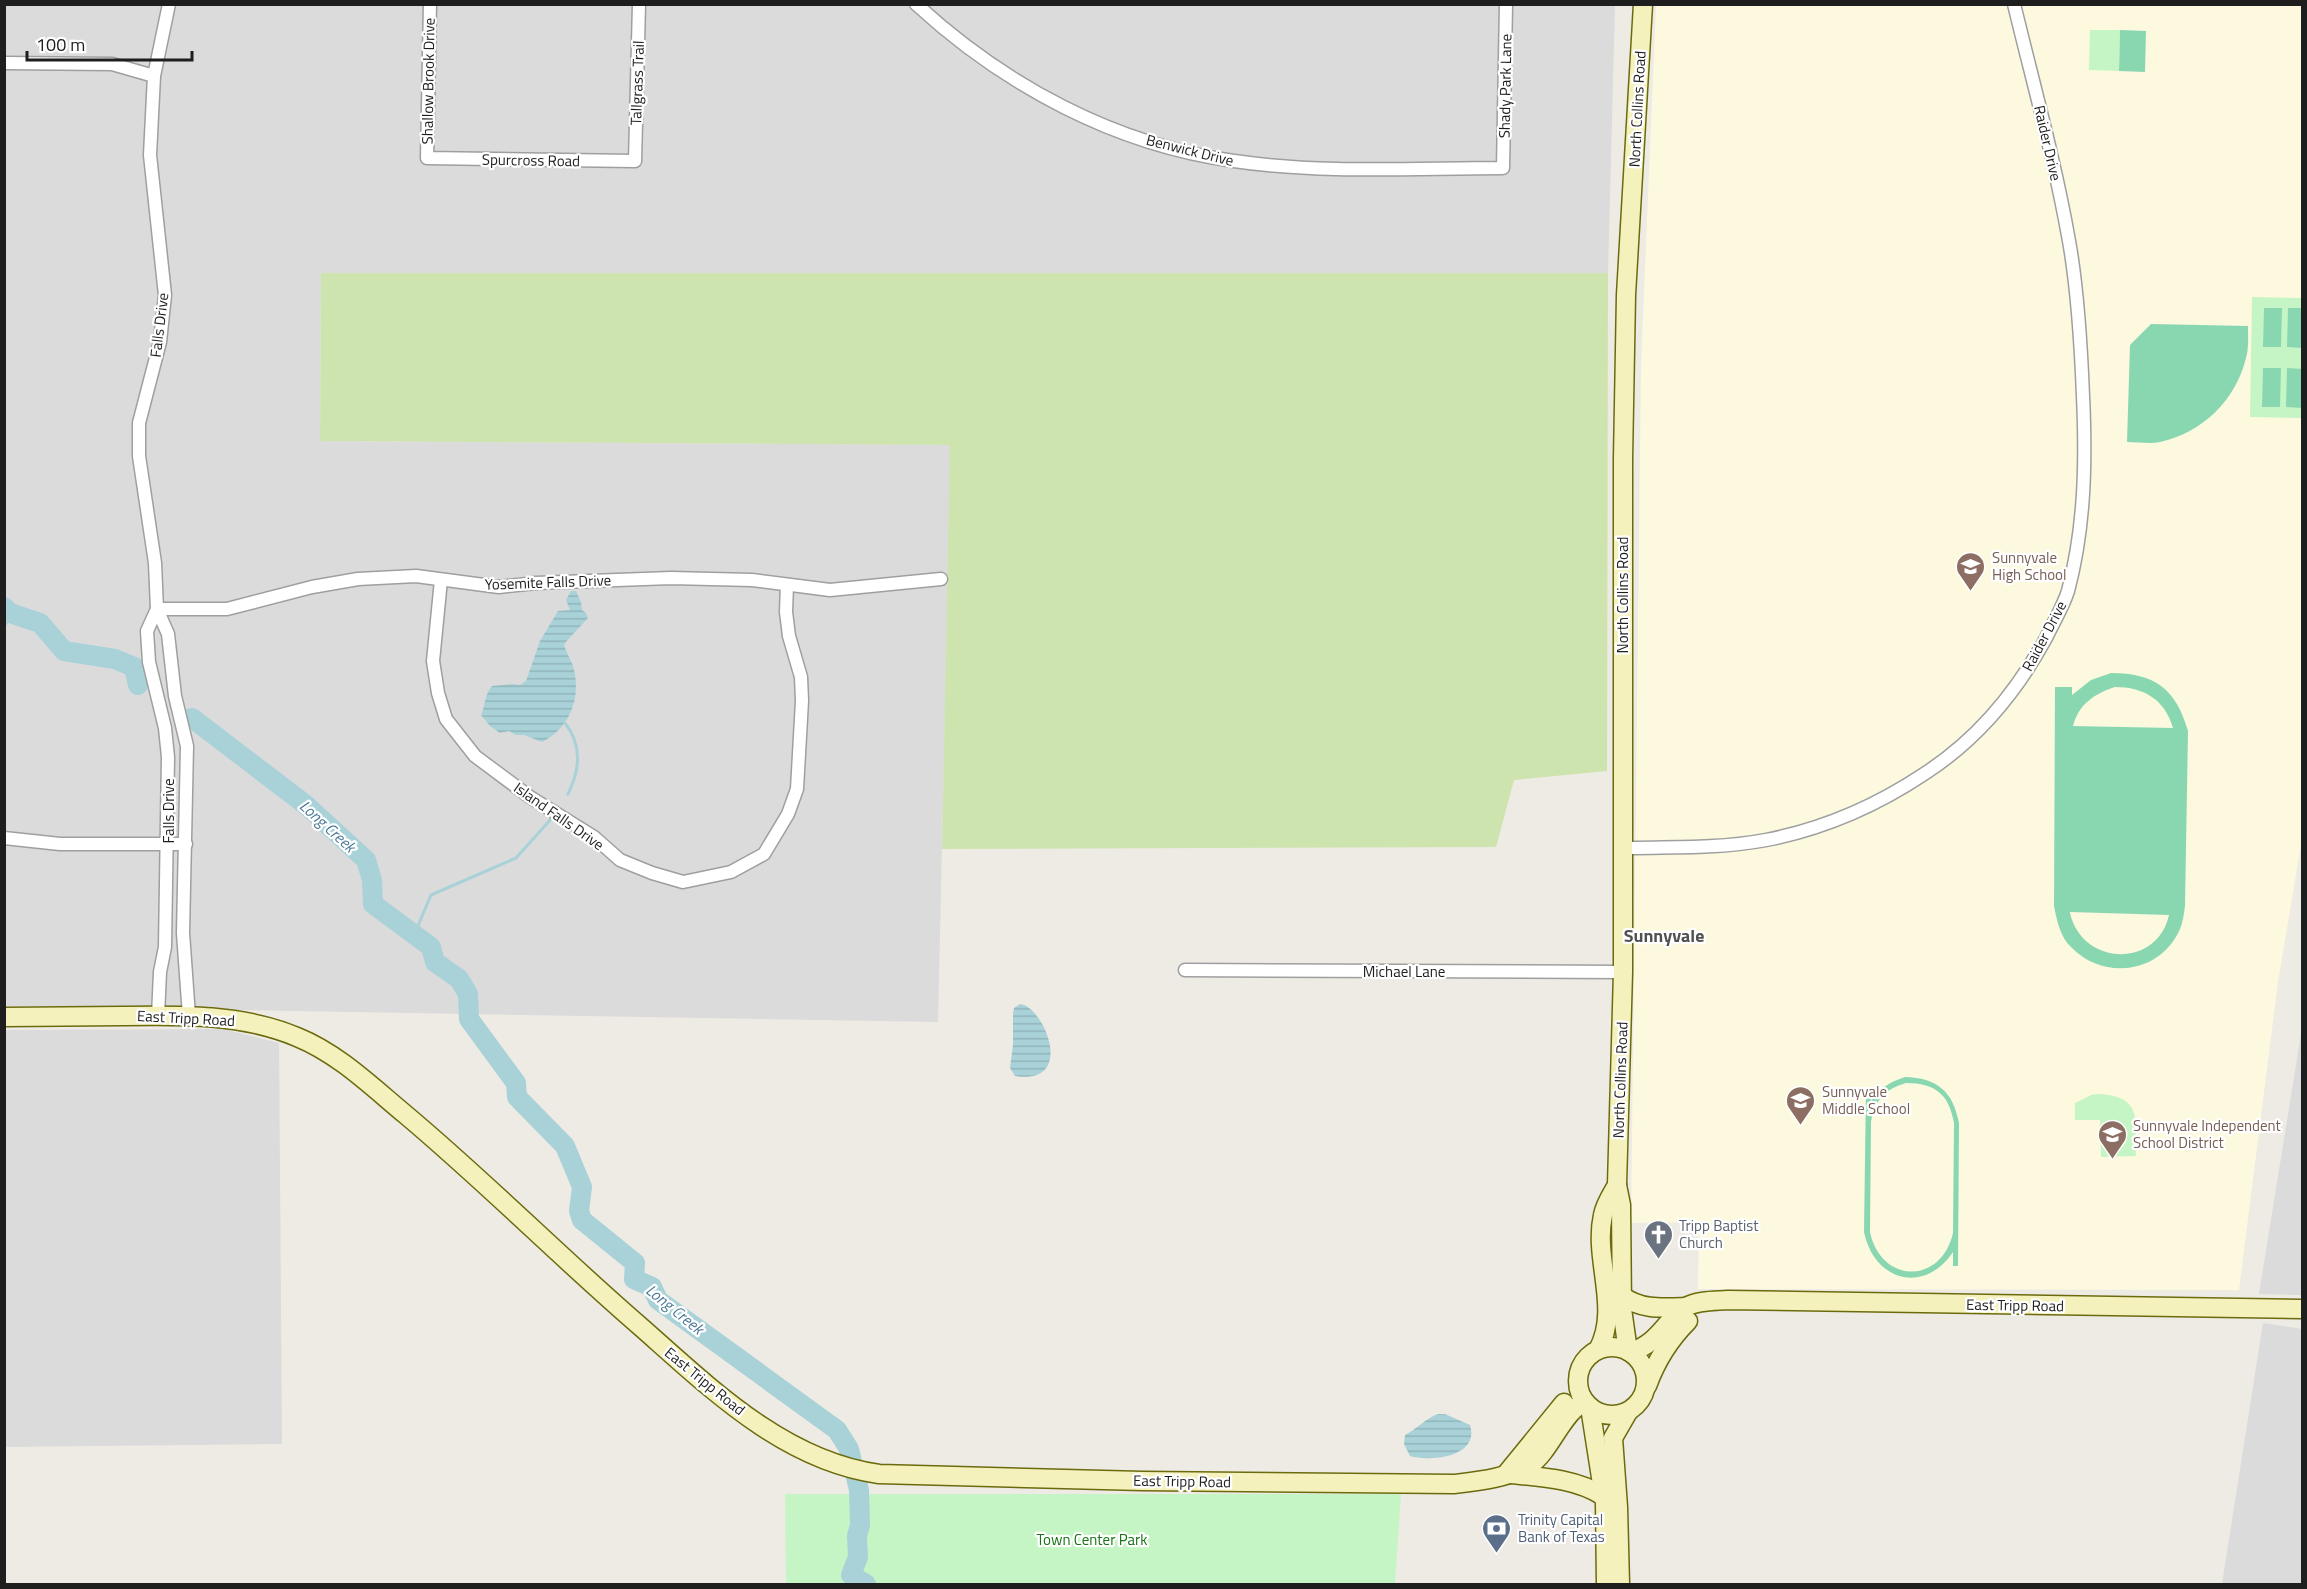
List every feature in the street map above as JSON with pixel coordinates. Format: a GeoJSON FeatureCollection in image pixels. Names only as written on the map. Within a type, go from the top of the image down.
{"type":"FeatureCollection","features":[{"type":"Feature","properties":{"kind":"street","name":"Falls Drive"},"geometry":{"type":"LineString","coordinates":[[169,4],[154,76],[150,155],[165,295],[160,342],[139,423],[139,456],[155,563],[158,609],[168,634],[176,696],[187,746],[183,933],[189,1016]]}},
{"type":"Feature","properties":{"kind":"street","name":"Shallow Brook Drive"},"geometry":{"type":"LineString","coordinates":[[427,158],[430,4]]}},
{"type":"Feature","properties":{"kind":"street","name":"Tallgrass Trail"},"geometry":{"type":"LineString","coordinates":[[635,161],[639,4]]}},
{"type":"Feature","properties":{"kind":"street","name":"Benwick Drive"},"geometry":{"type":"LineString","coordinates":[[916,4],[948,34],[1011,78],[1043,97],[1116,130],[1156,143],[1233,161],[1272,166],[1503,168]]}},
{"type":"Feature","properties":{"kind":"street","name":"Shady Park Lane"},"geometry":{"type":"LineString","coordinates":[[1503,168],[1506,4]]}},
{"type":"Feature","properties":{"kind":"street","name":"North Collins Road"},"geometry":{"type":"LineString","coordinates":[[1629,1351],[1621,1294],[1621,1205],[1617,1185],[1623,972],[1623,459],[1626,295],[1643,4]]}},
{"type":"Feature","properties":{"kind":"street","name":"Raider Drive"},"geometry":{"type":"LineString","coordinates":[[1622,848],[1723,846],[1765,840],[1809,830],[1847,816],[1894,794],[1940,764],[1978,731],[2006,700],[2034,659],[2067,593],[2082,515],[2084,428],[2081,355],[2069,243],[2050,148],[2014,4]]}},
{"type":"Feature","properties":{"kind":"street"},"geometry":{"type":"LineString","coordinates":[[4,63],[112,64],[154,76]]}},
{"type":"Feature","properties":{"kind":"street","name":"Spurcross Road"},"geometry":{"type":"LineString","coordinates":[[427,158],[635,161]]}},
{"type":"Feature","properties":{"kind":"street","name":"Yosemite Falls Drive"},"geometry":{"type":"LineString","coordinates":[[158,609],[227,609],[312,586],[358,579],[416,576],[498,587],[536,583],[671,578],[752,580],[830,590],[941,579]]}},
{"type":"Feature","properties":{"kind":"street","name":"Island Falls Drive"},"geometry":{"type":"LineString","coordinates":[[441,580],[433,661],[438,693],[446,719],[475,756],[530,797],[594,837],[620,860],[683,882],[731,872],[764,854],[788,814],[797,789],[802,701],[801,677],[789,636],[786,612],[788,585]]}},
{"type":"Feature","properties":{"kind":"street","name":"Falls Drive"},"geometry":{"type":"LineString","coordinates":[[158,609],[147,631],[149,662],[165,728],[168,756],[165,948],[160,972],[158,1016]]}},
{"type":"Feature","properties":{"kind":"street"},"geometry":{"type":"LineString","coordinates":[[4,838],[60,844],[186,844]]}},
{"type":"Feature","properties":{"kind":"street","name":"Michael Lane"},"geometry":{"type":"LineString","coordinates":[[1185,970],[1623,972]]}},
{"type":"Feature","properties":{"kind":"street","name":"East Tripp Road"},"geometry":{"type":"LineString","coordinates":[[4,1017],[189,1016],[237,1019],[297,1037],[343,1063],[453,1155],[582,1275],[712,1390],[790,1444],[828,1462],[871,1473],[1109,1480],[1454,1484],[1483,1480],[1531,1464],[1542,1455],[1570,1414],[1578,1406],[1588,1405]]}},
{"type":"Feature","properties":{"kind":"street","name":"North Collins Road"},"geometry":{"type":"LineString","coordinates":[[1598,1350],[1606,1330],[1608,1314],[1601,1244],[1603,1215],[1617,1185]]}},
{"type":"Feature","properties":{"kind":"street","name":"East Tripp Road"},"geometry":{"type":"LineString","coordinates":[[1621,1294],[1639,1305],[1666,1308],[1728,1300],[2302,1309]]}},
{"type":"Feature","properties":{"kind":"street","name":"East Tripp Road"},"geometry":{"type":"LineString","coordinates":[[1647,1387],[1659,1358],[1679,1330],[1703,1309],[1728,1300]]}},
{"type":"Feature","properties":{"kind":"street"},"geometry":{"type":"LineString","coordinates":[[1507,1473],[1564,1404],[1578,1381],[1583,1362],[1598,1350],[1618,1347],[1629,1351],[1639,1350],[1657,1336],[1686,1307]]}},
{"type":"Feature","properties":{"kind":"street"},"geometry":{"type":"LineString","coordinates":[[1620,1584],[1613,1438],[1628,1412],[1643,1397],[1647,1387],[1647,1376],[1643,1366],[1629,1351]]}},
{"type":"Feature","properties":{"kind":"street"},"geometry":{"type":"LineString","coordinates":[[1578,1381],[1579,1391],[1588,1405],[1603,1496],[1606,1584]]}},
{"type":"Feature","properties":{"kind":"street"},"geometry":{"type":"LineString","coordinates":[[1588,1405],[1608,1415],[1628,1412]]}},
{"type":"Feature","properties":{"kind":"street"},"geometry":{"type":"LineString","coordinates":[[1507,1473],[1570,1483],[1593,1490],[1603,1496]]}},
{"type":"Feature","properties":{"kind":"shaded area"},"geometry":{"type":"Polygon","coordinates":[[[5,5],[1615,5],[1608,273],[321,273],[320,441],[951,445],[938,1022],[5,1006],[5,5]]]}},
{"type":"Feature","properties":{"kind":"shaded area","name":"Sunnyvale High School"},"geometry":{"type":"Polygon","coordinates":[[[1656,5],[2302,5],[2302,839],[2278,982],[2239,1290],[1698,1289],[1699,1222],[1631,1223],[1641,364],[1656,5]]]}},
{"type":"Feature","properties":{"kind":"shaded area"},"geometry":{"type":"Polygon","coordinates":[[[2302,1028],[2302,1295],[2259,1294],[2302,1028]]]}},
{"type":"Feature","properties":{"kind":"shaded area"},"geometry":{"type":"Polygon","coordinates":[[[223,1029],[279,1043],[282,1444],[5,1447],[5,1030],[223,1029]]]}},
{"type":"Feature","properties":{"kind":"shaded area"},"geometry":{"type":"Polygon","coordinates":[[[2263,1323],[2302,1329],[2302,1584],[2222,1584],[2263,1323]]]}},
{"type":"Feature","properties":{"kind":"green space"},"geometry":{"type":"Polygon","coordinates":[[[2090,30],[2120,30],[2119,71],[2089,70],[2090,30]]]}},
{"type":"Feature","properties":{"kind":"green space"},"geometry":{"type":"Polygon","coordinates":[[[2120,30],[2146,31],[2145,72],[2119,71],[2120,30]]]}},
{"type":"Feature","properties":{"kind":"green space"},"geometry":{"type":"Polygon","coordinates":[[[321,273],[1608,273],[1607,771],[1514,780],[1496,847],[942,849],[950,445],[320,441],[321,273]]]}},
{"type":"Feature","properties":{"kind":"green space"},"geometry":{"type":"Polygon","coordinates":[[[2252,297],[2302,298],[2302,418],[2250,417],[2252,297]]]}},
{"type":"Feature","properties":{"kind":"green space"},"geometry":{"type":"Polygon","coordinates":[[[2264,308],[2282,308],[2281,347],[2263,347],[2264,308]]]}},
{"type":"Feature","properties":{"kind":"green space"},"geometry":{"type":"Polygon","coordinates":[[[2288,308],[2302,308],[2302,348],[2287,347],[2288,308]]]}},
{"type":"Feature","properties":{"kind":"green space"},"geometry":{"type":"Polygon","coordinates":[[[2151,324],[2248,326],[2247,354],[2234,388],[2225,401],[2203,423],[2175,438],[2160,442],[2127,442],[2130,345],[2151,324]]]}},
{"type":"Feature","properties":{"kind":"green space"},"geometry":{"type":"Polygon","coordinates":[[[2263,368],[2281,368],[2280,407],[2262,407],[2263,368]]]}},
{"type":"Feature","properties":{"kind":"green space"},"geometry":{"type":"Polygon","coordinates":[[[2287,368],[2302,369],[2302,408],[2286,407],[2287,368]]]}},
{"type":"Feature","properties":{"kind":"green space"},"geometry":{"type":"Polygon","coordinates":[[[2111,673],[2140,676],[2152,680],[2170,694],[2183,716],[2188,731],[2183,920],[2171,944],[2160,955],[2146,963],[2131,967],[2116,968],[2100,965],[2085,958],[2072,948],[2062,934],[2054,906],[2055,687],[2072,687],[2072,695],[2091,680],[2111,673]],[[2115,687],[2088,701],[2079,712],[2073,726],[2173,728],[2164,709],[2152,697],[2135,689],[2115,687]],[[2070,912],[2077,931],[2089,943],[2103,951],[2120,954],[2136,952],[2150,945],[2162,933],[2169,915],[2070,912]]]}},
{"type":"Feature","properties":{"kind":"green space"},"geometry":{"type":"Polygon","coordinates":[[[1905,1077],[1926,1080],[1942,1088],[1953,1102],[1959,1123],[1958,1266],[1953,1266],[1953,1252],[1941,1265],[1928,1274],[1915,1277],[1901,1276],[1889,1271],[1878,1262],[1864,1232],[1866,1088],[1871,1088],[1871,1101],[1890,1083],[1905,1077]],[[1906,1083],[1882,1096],[1875,1107],[1871,1122],[1870,1232],[1876,1249],[1886,1261],[1898,1269],[1911,1272],[1924,1269],[1937,1262],[1946,1250],[1953,1233],[1954,1123],[1952,1113],[1939,1092],[1925,1085],[1906,1083]]]}},
{"type":"Feature","properties":{"kind":"green space"},"geometry":{"type":"Polygon","coordinates":[[[2098,1094],[2113,1096],[2130,1105],[2136,1122],[2136,1156],[2101,1157],[2100,1120],[2075,1120],[2075,1103],[2098,1094]]]}},
{"type":"Feature","properties":{"kind":"green space","name":"Town Center Park"},"geometry":{"type":"Polygon","coordinates":[[[785,1494],[1401,1494],[1395,1584],[786,1584],[785,1494]]]}},
{"type":"Feature","properties":{"kind":"water"},"geometry":{"type":"Polygon","coordinates":[[[571,591],[576,591],[582,610],[588,618],[564,644],[576,681],[571,712],[559,729],[542,742],[509,731],[500,733],[481,715],[488,693],[492,686],[520,685],[526,681],[540,641],[558,611],[570,610],[566,600],[571,591]]]}},
{"type":"Feature","properties":{"kind":"water"},"geometry":{"type":"Polygon","coordinates":[[[1020,1004],[1029,1008],[1038,1018],[1050,1044],[1050,1058],[1045,1069],[1034,1076],[1015,1076],[1010,1068],[1013,1013],[1014,1008],[1020,1004]]]}},
{"type":"Feature","properties":{"kind":"water"},"geometry":{"type":"Polygon","coordinates":[[[1438,1414],[1445,1414],[1470,1425],[1471,1436],[1468,1444],[1452,1455],[1430,1458],[1410,1456],[1404,1444],[1405,1435],[1438,1414]]]}},
{"type":"Feature","properties":{"kind":"waterway","name":"Long Creek"},"geometry":{"type":"LineString","coordinates":[[4,607],[10,613],[40,623],[64,651],[115,659],[134,667],[138,685]]}},
{"type":"Feature","properties":{"kind":"waterway"},"geometry":{"type":"LineString","coordinates":[[4,628],[10,613]]}},
{"type":"Feature","properties":{"kind":"waterway","name":"Long Creek"},"geometry":{"type":"LineString","coordinates":[[192,718],[306,805],[366,860],[372,880],[373,904],[431,947],[435,962],[459,979],[468,994],[469,1019],[516,1083],[517,1097],[565,1146],[582,1187],[579,1211],[582,1220],[635,1263],[634,1279],[652,1287],[658,1300],[837,1430],[849,1449],[859,1490],[858,1557],[851,1575],[866,1584]]}},
{"type":"Feature","properties":{"kind":"waterway"},"geometry":{"type":"LineString","coordinates":[[565,723],[575,740],[578,758],[575,776],[568,794]]}},
{"type":"Feature","properties":{"kind":"waterway"},"geometry":{"type":"LineString","coordinates":[[414,935],[431,895],[516,858],[551,819]]}},
{"type":"Feature","properties":{"kind":"place","name":"Sunnyvale High School"},"geometry":{"type":"Point","coordinates":[1971,592]}},
{"type":"Feature","properties":{"kind":"place","name":"Sunnyvale Middle School"},"geometry":{"type":"Point","coordinates":[1801,1126]}},
{"type":"Feature","properties":{"kind":"place","name":"Sunnyvale Independent School District"},"geometry":{"type":"Point","coordinates":[2112,1160]}},
{"type":"Feature","properties":{"kind":"place","name":"Tripp Baptist Church"},"geometry":{"type":"Point","coordinates":[1658,1260]}},
{"type":"Feature","properties":{"kind":"place","name":"Trinity Capital Bank of Texas"},"geometry":{"type":"Point","coordinates":[1497,1554]}},
{"type":"Feature","properties":{"kind":"district","name":"Sunnyvale"},"geometry":{"type":"Point","coordinates":[1664,935]}}]}
